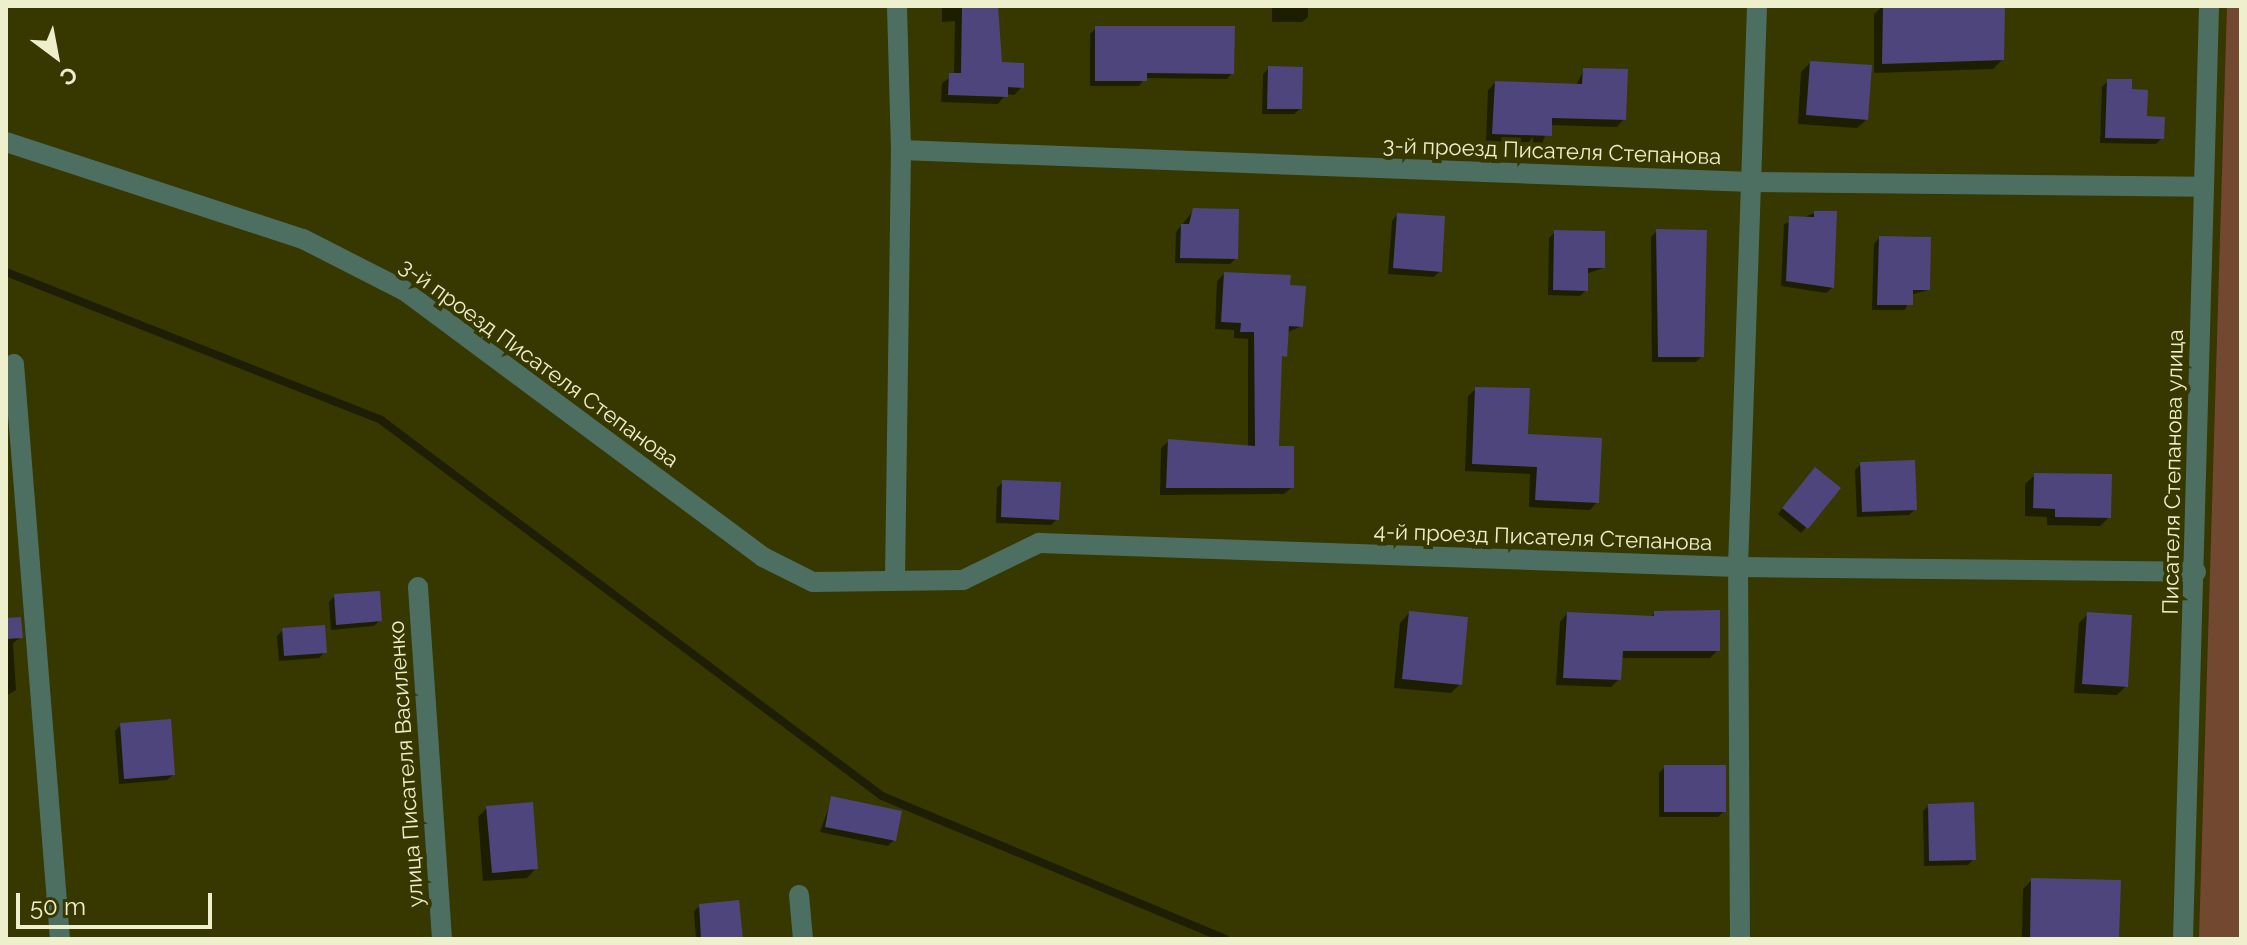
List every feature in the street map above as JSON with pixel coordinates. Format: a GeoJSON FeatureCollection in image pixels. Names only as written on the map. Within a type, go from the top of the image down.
{"type":"FeatureCollection","features":[{"type":"Feature","properties":{"kind":"street"},"geometry":{"type":"LineString","coordinates":[[895,580],[901,150],[897,6]]}},
{"type":"Feature","properties":{"kind":"street"},"geometry":{"type":"LineString","coordinates":[[1740,939],[1738,567],[1757,6]]}},
{"type":"Feature","properties":{"kind":"street","name":"Писателя Степанова улица"},"geometry":{"type":"LineString","coordinates":[[2183,939],[2196,572],[2201,187],[2209,6]]}},
{"type":"Feature","properties":{"kind":"street","name":"3-й проезд Писателя Степанова"},"geometry":{"type":"LineString","coordinates":[[6,142],[303,239],[405,291],[763,557],[813,582],[895,580]]}},
{"type":"Feature","properties":{"kind":"street","name":"3-й проезд Писателя Степанова"},"geometry":{"type":"LineString","coordinates":[[901,150],[1751,182],[2201,187]]}},
{"type":"Feature","properties":{"kind":"street"},"geometry":{"type":"LineString","coordinates":[[14,364],[60,939]]}},
{"type":"Feature","properties":{"kind":"street","name":"4-й проезд Писателя Степанова"},"geometry":{"type":"LineString","coordinates":[[895,580],[963,580],[1039,543],[1738,567],[2196,572]]}},
{"type":"Feature","properties":{"kind":"street","name":"улица Писателя Василенко"},"geometry":{"type":"LineString","coordinates":[[418,587],[442,939]]}},
{"type":"Feature","properties":{"kind":"street"},"geometry":{"type":"LineString","coordinates":[[799,895],[803,939]]}},
{"type":"Feature","properties":{"kind":"shaded area"},"geometry":{"type":"Polygon","coordinates":[[[2227,6],[2241,6],[2241,939],[2199,939],[2227,6]]]}},
{"type":"Feature","properties":{"kind":"building"},"geometry":{"type":"Polygon","coordinates":[[[962,6],[998,6],[1002,62],[1024,63],[1024,88],[1008,87],[1008,97],[948,95],[949,73],[961,73],[962,6]]]}},
{"type":"Feature","properties":{"kind":"building"},"geometry":{"type":"Polygon","coordinates":[[[1883,6],[2005,7],[2004,60],[1882,64],[1883,6]]]}},
{"type":"Feature","properties":{"kind":"building"},"geometry":{"type":"Polygon","coordinates":[[[1095,26],[1235,26],[1234,74],[1147,73],[1147,81],[1095,81],[1095,26]]]}},
{"type":"Feature","properties":{"kind":"building"},"geometry":{"type":"Polygon","coordinates":[[[1810,61],[1872,65],[1868,120],[1806,115],[1810,61]]]}},
{"type":"Feature","properties":{"kind":"building"},"geometry":{"type":"Polygon","coordinates":[[[1268,66],[1303,67],[1302,109],[1267,109],[1268,66]]]}},
{"type":"Feature","properties":{"kind":"building"},"geometry":{"type":"Polygon","coordinates":[[[1583,68],[1628,69],[1626,120],[1552,118],[1552,136],[1492,134],[1495,81],[1582,84],[1583,68]]]}},
{"type":"Feature","properties":{"kind":"building"},"geometry":{"type":"Polygon","coordinates":[[[2107,79],[2132,79],[2132,89],[2148,90],[2147,116],[2165,117],[2164,139],[2105,138],[2107,79]]]}},
{"type":"Feature","properties":{"kind":"building"},"geometry":{"type":"Polygon","coordinates":[[[1193,208],[1239,209],[1238,259],[1180,258],[1181,224],[1189,224],[1193,208]]]}},
{"type":"Feature","properties":{"kind":"building"},"geometry":{"type":"Polygon","coordinates":[[[1814,211],[1837,211],[1834,288],[1786,281],[1789,216],[1814,217],[1814,211]]]}},
{"type":"Feature","properties":{"kind":"building"},"geometry":{"type":"Polygon","coordinates":[[[1397,213],[1445,216],[1442,272],[1393,268],[1397,213]]]}},
{"type":"Feature","properties":{"kind":"building"},"geometry":{"type":"Polygon","coordinates":[[[1656,229],[1707,230],[1704,357],[1658,357],[1656,229]]]}},
{"type":"Feature","properties":{"kind":"building"},"geometry":{"type":"Polygon","coordinates":[[[1554,230],[1605,231],[1605,268],[1588,268],[1588,291],[1553,290],[1554,230]]]}},
{"type":"Feature","properties":{"kind":"building"},"geometry":{"type":"Polygon","coordinates":[[[1879,236],[1931,237],[1930,290],[1913,290],[1913,305],[1877,305],[1879,236]]]}},
{"type":"Feature","properties":{"kind":"building"},"geometry":{"type":"Polygon","coordinates":[[[1224,272],[1291,275],[1290,285],[1306,286],[1303,327],[1289,326],[1287,357],[1282,356],[1279,446],[1294,446],[1294,488],[1166,488],[1168,439],[1255,446],[1254,332],[1240,332],[1241,323],[1221,322],[1224,272]]]}},
{"type":"Feature","properties":{"kind":"building"},"geometry":{"type":"Polygon","coordinates":[[[1475,387],[1530,388],[1528,434],[1602,438],[1599,503],[1535,500],[1537,467],[1472,464],[1475,387]]]}},
{"type":"Feature","properties":{"kind":"building"},"geometry":{"type":"Polygon","coordinates":[[[1915,460],[1917,510],[1862,512],[1860,462],[1915,460]]]}},
{"type":"Feature","properties":{"kind":"building"},"geometry":{"type":"Polygon","coordinates":[[[1815,467],[1841,488],[1808,529],[1782,508],[1815,467]]]}},
{"type":"Feature","properties":{"kind":"building"},"geometry":{"type":"Polygon","coordinates":[[[2034,473],[2112,474],[2111,518],[2055,517],[2055,509],[2033,508],[2034,473]]]}},
{"type":"Feature","properties":{"kind":"building"},"geometry":{"type":"Polygon","coordinates":[[[1002,480],[1061,482],[1059,520],[1001,517],[1002,480]]]}},
{"type":"Feature","properties":{"kind":"building"},"geometry":{"type":"Polygon","coordinates":[[[380,591],[382,621],[336,625],[334,594],[380,591]]]}},
{"type":"Feature","properties":{"kind":"building"},"geometry":{"type":"Polygon","coordinates":[[[1720,610],[1720,651],[1623,651],[1621,680],[1563,678],[1567,612],[1654,616],[1654,611],[1720,610]]]}},
{"type":"Feature","properties":{"kind":"building"},"geometry":{"type":"Polygon","coordinates":[[[1409,611],[1468,617],[1462,685],[1402,679],[1409,611]]]}},
{"type":"Feature","properties":{"kind":"building"},"geometry":{"type":"Polygon","coordinates":[[[2087,612],[2132,615],[2128,687],[2082,684],[2087,612]]]}},
{"type":"Feature","properties":{"kind":"building"},"geometry":{"type":"Polygon","coordinates":[[[21,617],[23,638],[6,639],[6,618],[21,617]]]}},
{"type":"Feature","properties":{"kind":"building"},"geometry":{"type":"Polygon","coordinates":[[[325,625],[327,653],[284,656],[282,628],[325,625]]]}},
{"type":"Feature","properties":{"kind":"building"},"geometry":{"type":"Polygon","coordinates":[[[171,719],[175,775],[124,779],[120,723],[171,719]]]}},
{"type":"Feature","properties":{"kind":"building"},"geometry":{"type":"Polygon","coordinates":[[[1664,765],[1726,765],[1726,812],[1664,812],[1664,765]]]}},
{"type":"Feature","properties":{"kind":"building"},"geometry":{"type":"Polygon","coordinates":[[[831,796],[902,811],[896,841],[825,827],[831,796]]]}},
{"type":"Feature","properties":{"kind":"building"},"geometry":{"type":"Polygon","coordinates":[[[533,802],[538,869],[492,873],[486,806],[533,802]]]}},
{"type":"Feature","properties":{"kind":"building"},"geometry":{"type":"Polygon","coordinates":[[[1974,802],[1976,860],[1929,861],[1928,804],[1974,802]]]}},
{"type":"Feature","properties":{"kind":"building"},"geometry":{"type":"Polygon","coordinates":[[[2031,878],[2121,880],[2119,939],[2030,939],[2031,878]]]}},
{"type":"Feature","properties":{"kind":"building"},"geometry":{"type":"Polygon","coordinates":[[[739,900],[743,939],[701,939],[699,904],[739,900]]]}},
{"type":"Feature","properties":{"kind":"waterway"},"geometry":{"type":"LineString","coordinates":[[6,272],[381,420],[882,796],[1225,939]]}}]}
